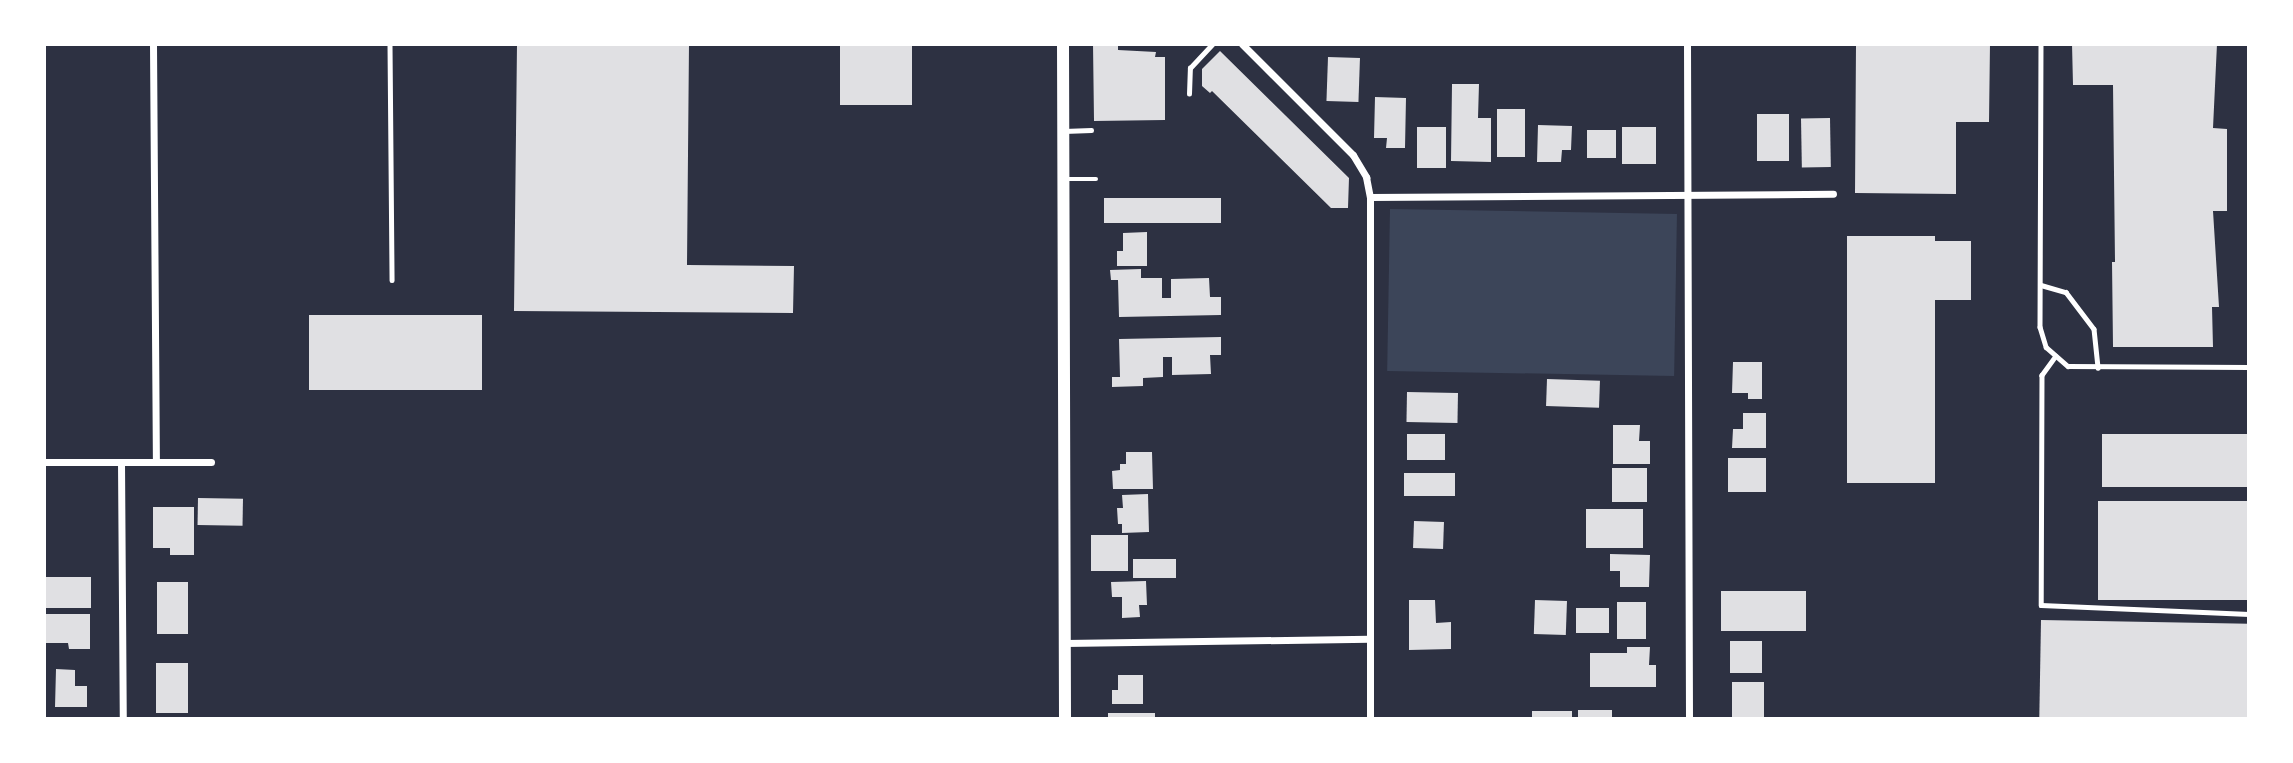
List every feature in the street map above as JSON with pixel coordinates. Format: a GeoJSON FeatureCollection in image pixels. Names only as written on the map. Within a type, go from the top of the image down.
{"type":"FeatureCollection","features":[{"type":"Feature","properties":{"kind":"main road"},"geometry":{"type":"LineString","coordinates":[[1063,44],[1066,719]]}},
{"type":"Feature","properties":{"kind":"street"},"geometry":{"type":"LineString","coordinates":[[153,44],[156,461]]}},
{"type":"Feature","properties":{"kind":"street"},"geometry":{"type":"LineString","coordinates":[[1242,44],[1353,155],[1366,177],[1370,197],[1370,719]]}},
{"type":"Feature","properties":{"kind":"street"},"geometry":{"type":"LineString","coordinates":[[1687,44],[1689,719]]}},
{"type":"Feature","properties":{"kind":"street"},"geometry":{"type":"LineString","coordinates":[[1370,197],[1833,194]]}},
{"type":"Feature","properties":{"kind":"street"},"geometry":{"type":"LineString","coordinates":[[44,462],[211,462]]}},
{"type":"Feature","properties":{"kind":"street"},"geometry":{"type":"LineString","coordinates":[[121,462],[122,719]]}},
{"type":"Feature","properties":{"kind":"street"},"geometry":{"type":"LineString","coordinates":[[1065,643],[1368,639]]}},
{"type":"Feature","properties":{"kind":"lane"},"geometry":{"type":"LineString","coordinates":[[390,44],[392,280]]}},
{"type":"Feature","properties":{"kind":"lane"},"geometry":{"type":"LineString","coordinates":[[1189,94],[1189,68],[1212,44]]}},
{"type":"Feature","properties":{"kind":"lane"},"geometry":{"type":"LineString","coordinates":[[2041,44],[2040,327],[2046,347],[2068,366],[2249,367]]}},
{"type":"Feature","properties":{"kind":"lane"},"geometry":{"type":"LineString","coordinates":[[1063,131],[1091,130]]}},
{"type":"Feature","properties":{"kind":"lane"},"geometry":{"type":"LineString","coordinates":[[1063,179],[1096,178]]}},
{"type":"Feature","properties":{"kind":"lane"},"geometry":{"type":"LineString","coordinates":[[2041,285],[2066,292],[2094,328],[2098,368]]}},
{"type":"Feature","properties":{"kind":"lane"},"geometry":{"type":"LineString","coordinates":[[2056,356],[2042,375],[2041,605],[2249,614]]}},
{"type":"Feature","properties":{"kind":"shaded area"},"geometry":{"type":"Polygon","coordinates":[[[1390,209],[1677,214],[1674,376],[1387,371],[1390,209]]]}},
{"type":"Feature","properties":{"kind":"building"},"geometry":{"type":"Polygon","coordinates":[[[517,44],[689,44],[687,265],[794,266],[793,313],[514,311],[517,44]]]}},
{"type":"Feature","properties":{"kind":"building"},"geometry":{"type":"Polygon","coordinates":[[[840,44],[912,44],[912,105],[840,105],[840,44]]]}},
{"type":"Feature","properties":{"kind":"building"},"geometry":{"type":"Polygon","coordinates":[[[1093,44],[1118,44],[1118,50],[1156,52],[1155,57],[1165,57],[1165,120],[1094,121],[1093,44]]]}},
{"type":"Feature","properties":{"kind":"building"},"geometry":{"type":"Polygon","coordinates":[[[1856,44],[1990,44],[1989,122],[1956,122],[1956,194],[1855,193],[1856,44]]]}},
{"type":"Feature","properties":{"kind":"building"},"geometry":{"type":"Polygon","coordinates":[[[2072,44],[2217,44],[2213,128],[2227,129],[2227,211],[2213,211],[2219,307],[2212,307],[2213,347],[2113,347],[2113,85],[2073,85],[2072,44]]]}},
{"type":"Feature","properties":{"kind":"building"},"geometry":{"type":"Polygon","coordinates":[[[1220,51],[1349,178],[1348,208],[1331,208],[1212,91],[1210,93],[1202,86],[1202,69],[1220,51]]]}},
{"type":"Feature","properties":{"kind":"building"},"geometry":{"type":"Polygon","coordinates":[[[1328,57],[1360,58],[1358,102],[1326,101],[1328,57]]]}},
{"type":"Feature","properties":{"kind":"building"},"geometry":{"type":"Polygon","coordinates":[[[1452,84],[1479,84],[1478,118],[1491,118],[1491,162],[1451,161],[1452,84]]]}},
{"type":"Feature","properties":{"kind":"building"},"geometry":{"type":"Polygon","coordinates":[[[1375,97],[1406,98],[1405,148],[1386,148],[1387,138],[1374,138],[1375,97]]]}},
{"type":"Feature","properties":{"kind":"building"},"geometry":{"type":"Polygon","coordinates":[[[1497,109],[1525,109],[1525,157],[1497,157],[1497,109]]]}},
{"type":"Feature","properties":{"kind":"building"},"geometry":{"type":"Polygon","coordinates":[[[1757,114],[1789,114],[1789,161],[1757,161],[1757,114]]]}},
{"type":"Feature","properties":{"kind":"building"},"geometry":{"type":"Polygon","coordinates":[[[1830,118],[1831,167],[1802,167],[1801,119],[1830,118]]]}},
{"type":"Feature","properties":{"kind":"building"},"geometry":{"type":"Polygon","coordinates":[[[1538,125],[1572,126],[1571,150],[1562,150],[1561,162],[1537,162],[1538,125]]]}},
{"type":"Feature","properties":{"kind":"building"},"geometry":{"type":"Polygon","coordinates":[[[1417,127],[1446,127],[1446,168],[1417,168],[1417,127]]]}},
{"type":"Feature","properties":{"kind":"building"},"geometry":{"type":"Polygon","coordinates":[[[1622,127],[1656,127],[1656,164],[1622,164],[1622,127]]]}},
{"type":"Feature","properties":{"kind":"building"},"geometry":{"type":"Polygon","coordinates":[[[1587,130],[1616,130],[1616,158],[1587,158],[1587,130]]]}},
{"type":"Feature","properties":{"kind":"building"},"geometry":{"type":"Polygon","coordinates":[[[1104,198],[1221,198],[1221,223],[1104,223],[1104,198]]]}},
{"type":"Feature","properties":{"kind":"building"},"geometry":{"type":"Polygon","coordinates":[[[1147,232],[1147,266],[1117,266],[1117,251],[1123,251],[1123,233],[1147,232]]]}},
{"type":"Feature","properties":{"kind":"building"},"geometry":{"type":"Polygon","coordinates":[[[1847,236],[1935,236],[1935,241],[1971,241],[1971,300],[1935,300],[1935,483],[1847,483],[1847,236]]]}},
{"type":"Feature","properties":{"kind":"building"},"geometry":{"type":"Polygon","coordinates":[[[1141,269],[1141,278],[1162,278],[1162,298],[1171,298],[1171,279],[1209,278],[1210,297],[1221,297],[1221,315],[1119,317],[1118,280],[1111,280],[1110,270],[1141,269]]]}},
{"type":"Feature","properties":{"kind":"building"},"geometry":{"type":"Polygon","coordinates":[[[309,315],[482,315],[482,390],[309,390],[309,315]]]}},
{"type":"Feature","properties":{"kind":"building"},"geometry":{"type":"Polygon","coordinates":[[[1221,337],[1221,355],[1210,355],[1211,374],[1172,375],[1172,357],[1163,357],[1163,377],[1143,378],[1143,386],[1112,387],[1112,377],[1120,377],[1119,339],[1221,337]]]}},
{"type":"Feature","properties":{"kind":"building"},"geometry":{"type":"Polygon","coordinates":[[[1733,362],[1762,362],[1762,399],[1748,399],[1748,393],[1732,393],[1733,362]]]}},
{"type":"Feature","properties":{"kind":"building"},"geometry":{"type":"Polygon","coordinates":[[[1547,379],[1600,381],[1599,408],[1546,406],[1547,379]]]}},
{"type":"Feature","properties":{"kind":"building"},"geometry":{"type":"Polygon","coordinates":[[[1407,392],[1458,393],[1457,423],[1406,422],[1407,392]]]}},
{"type":"Feature","properties":{"kind":"building"},"geometry":{"type":"Polygon","coordinates":[[[1743,413],[1766,413],[1766,448],[1732,448],[1733,429],[1743,429],[1743,413]]]}},
{"type":"Feature","properties":{"kind":"building"},"geometry":{"type":"Polygon","coordinates":[[[1613,425],[1640,425],[1639,441],[1650,441],[1650,464],[1613,464],[1613,425]]]}},
{"type":"Feature","properties":{"kind":"building"},"geometry":{"type":"Polygon","coordinates":[[[1407,434],[1445,434],[1445,460],[1407,460],[1407,434]]]}},
{"type":"Feature","properties":{"kind":"building"},"geometry":{"type":"Polygon","coordinates":[[[2102,434],[2249,434],[2249,487],[2102,487],[2102,434]]]}},
{"type":"Feature","properties":{"kind":"building"},"geometry":{"type":"Polygon","coordinates":[[[1126,452],[1152,452],[1153,489],[1113,489],[1112,471],[1120,470],[1120,464],[1126,464],[1126,452]]]}},
{"type":"Feature","properties":{"kind":"building"},"geometry":{"type":"Polygon","coordinates":[[[1728,458],[1766,458],[1766,492],[1728,492],[1728,458]]]}},
{"type":"Feature","properties":{"kind":"building"},"geometry":{"type":"Polygon","coordinates":[[[1612,468],[1647,468],[1647,502],[1612,502],[1612,468]]]}},
{"type":"Feature","properties":{"kind":"building"},"geometry":{"type":"Polygon","coordinates":[[[1404,473],[1455,473],[1455,496],[1404,496],[1404,473]]]}},
{"type":"Feature","properties":{"kind":"building"},"geometry":{"type":"Polygon","coordinates":[[[1148,494],[1149,532],[1122,533],[1122,524],[1118,524],[1117,508],[1123,508],[1122,495],[1148,494]]]}},
{"type":"Feature","properties":{"kind":"building"},"geometry":{"type":"Polygon","coordinates":[[[198,498],[243,499],[243,526],[198,525],[198,498]]]}},
{"type":"Feature","properties":{"kind":"building"},"geometry":{"type":"Polygon","coordinates":[[[2098,501],[2249,501],[2249,600],[2098,600],[2098,501]]]}},
{"type":"Feature","properties":{"kind":"building"},"geometry":{"type":"Polygon","coordinates":[[[153,507],[194,507],[194,555],[170,555],[170,548],[153,548],[153,507]]]}},
{"type":"Feature","properties":{"kind":"building"},"geometry":{"type":"Polygon","coordinates":[[[1586,509],[1643,509],[1643,548],[1586,548],[1586,509]]]}},
{"type":"Feature","properties":{"kind":"building"},"geometry":{"type":"Polygon","coordinates":[[[1414,521],[1444,522],[1443,549],[1413,548],[1414,521]]]}},
{"type":"Feature","properties":{"kind":"building"},"geometry":{"type":"Polygon","coordinates":[[[1091,535],[1128,535],[1128,571],[1091,571],[1091,535]]]}},
{"type":"Feature","properties":{"kind":"building"},"geometry":{"type":"Polygon","coordinates":[[[1610,554],[1650,555],[1649,587],[1620,587],[1620,571],[1610,571],[1610,554]]]}},
{"type":"Feature","properties":{"kind":"building"},"geometry":{"type":"Polygon","coordinates":[[[1133,559],[1176,559],[1176,578],[1133,578],[1133,559]]]}},
{"type":"Feature","properties":{"kind":"building"},"geometry":{"type":"Polygon","coordinates":[[[44,577],[91,577],[91,608],[44,608],[44,577]]]}},
{"type":"Feature","properties":{"kind":"building"},"geometry":{"type":"Polygon","coordinates":[[[1146,581],[1147,605],[1139,605],[1140,617],[1122,618],[1122,597],[1112,597],[1111,582],[1146,581]]]}},
{"type":"Feature","properties":{"kind":"building"},"geometry":{"type":"Polygon","coordinates":[[[157,582],[188,582],[188,634],[157,634],[157,582]]]}},
{"type":"Feature","properties":{"kind":"building"},"geometry":{"type":"Polygon","coordinates":[[[1721,591],[1806,591],[1806,631],[1721,631],[1721,591]]]}},
{"type":"Feature","properties":{"kind":"building"},"geometry":{"type":"Polygon","coordinates":[[[1409,600],[1435,600],[1436,623],[1451,622],[1451,649],[1409,650],[1409,600]]]}},
{"type":"Feature","properties":{"kind":"building"},"geometry":{"type":"Polygon","coordinates":[[[1535,600],[1567,601],[1566,635],[1534,634],[1535,600]]]}},
{"type":"Feature","properties":{"kind":"building"},"geometry":{"type":"Polygon","coordinates":[[[1617,602],[1646,602],[1646,639],[1617,639],[1617,602]]]}},
{"type":"Feature","properties":{"kind":"building"},"geometry":{"type":"Polygon","coordinates":[[[1576,608],[1609,608],[1609,633],[1576,633],[1576,608]]]}},
{"type":"Feature","properties":{"kind":"building"},"geometry":{"type":"Polygon","coordinates":[[[44,614],[90,614],[90,649],[69,649],[68,643],[44,643],[44,614]]]}},
{"type":"Feature","properties":{"kind":"building"},"geometry":{"type":"Polygon","coordinates":[[[2041,620],[2249,624],[2247,719],[2039,719],[2041,620]]]}},
{"type":"Feature","properties":{"kind":"building"},"geometry":{"type":"Polygon","coordinates":[[[1730,641],[1762,641],[1762,673],[1730,673],[1730,641]]]}},
{"type":"Feature","properties":{"kind":"building"},"geometry":{"type":"Polygon","coordinates":[[[1627,647],[1650,647],[1649,665],[1656,665],[1656,687],[1590,687],[1590,653],[1627,653],[1627,647]]]}},
{"type":"Feature","properties":{"kind":"building"},"geometry":{"type":"Polygon","coordinates":[[[156,663],[188,663],[188,713],[156,713],[156,663]]]}},
{"type":"Feature","properties":{"kind":"building"},"geometry":{"type":"Polygon","coordinates":[[[56,669],[75,670],[75,686],[87,686],[87,707],[55,707],[56,669]]]}},
{"type":"Feature","properties":{"kind":"building"},"geometry":{"type":"Polygon","coordinates":[[[1118,675],[1143,675],[1143,704],[1112,704],[1112,690],[1118,690],[1118,675]]]}},
{"type":"Feature","properties":{"kind":"building"},"geometry":{"type":"Polygon","coordinates":[[[1732,682],[1764,682],[1764,717],[1732,717],[1732,682]]]}},
{"type":"Feature","properties":{"kind":"building"},"geometry":{"type":"Polygon","coordinates":[[[1578,710],[1612,710],[1612,719],[1578,719],[1578,710]]]}},
{"type":"Feature","properties":{"kind":"building"},"geometry":{"type":"Polygon","coordinates":[[[1532,711],[1572,711],[1572,719],[1532,719],[1532,711]]]}},
{"type":"Feature","properties":{"kind":"building"},"geometry":{"type":"Polygon","coordinates":[[[1108,713],[1155,713],[1155,719],[1108,719],[1108,713]]]}}]}
